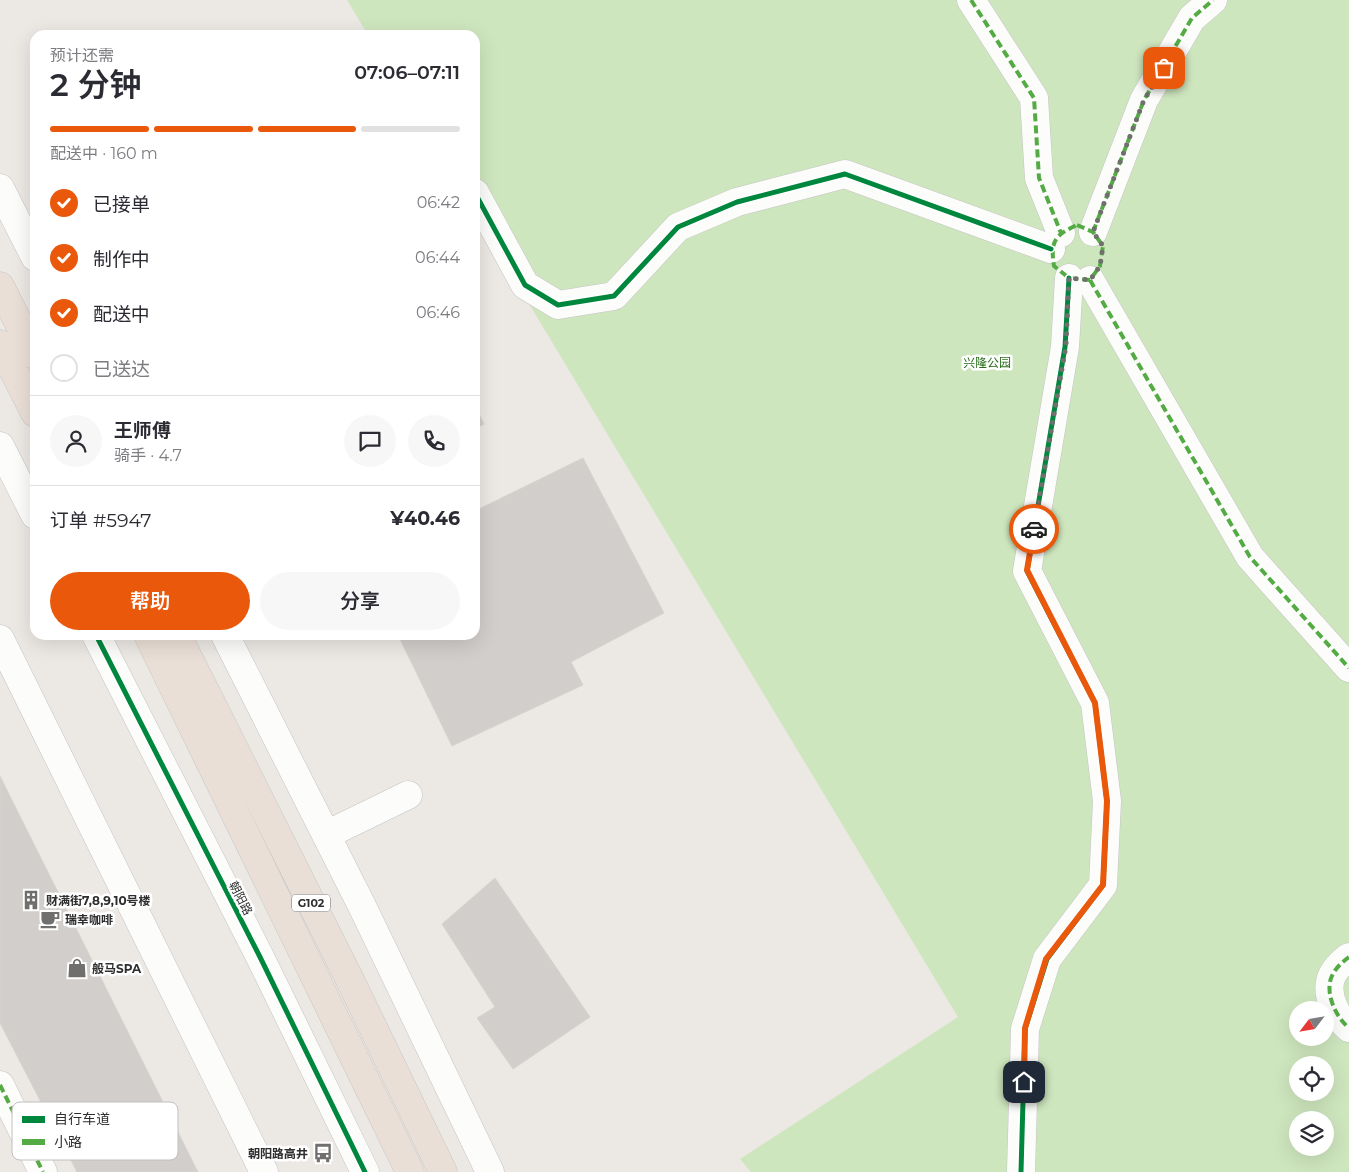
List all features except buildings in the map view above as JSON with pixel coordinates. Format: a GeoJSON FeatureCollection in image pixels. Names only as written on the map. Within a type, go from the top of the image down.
{"type":"FeatureCollection","features":[{"type":"Feature","properties":{"kind":"highway"},"geometry":{"type":"LineString","coordinates":[[0,286],[30,345]]}},
{"type":"Feature","properties":{"kind":"highway"},"geometry":{"type":"LineString","coordinates":[[0,344],[30,403]]}},
{"type":"Feature","properties":{"kind":"highway","name":"G102"},"geometry":{"type":"LineString","coordinates":[[150,640],[410,1172]]}},
{"type":"Feature","properties":{"kind":"highway","name":"G102"},"geometry":{"type":"LineString","coordinates":[[180,640],[351,982],[443,1172]]}},
{"type":"Feature","properties":{"kind":"street"},"geometry":{"type":"LineString","coordinates":[[971,0],[1034,98],[1038,178],[1056,241],[1054,266],[1079,279],[1250,556],[1349,668]]}},
{"type":"Feature","properties":{"kind":"street"},"geometry":{"type":"LineString","coordinates":[[1093,232],[1144,100],[1192,18],[1213,0]]}},
{"type":"Feature","properties":{"kind":"street"},"geometry":{"type":"LineString","coordinates":[[480,202],[526,285],[558,305],[614,296],[678,227],[737,202],[844,174],[1056,241]]}},
{"type":"Feature","properties":{"kind":"street"},"geometry":{"type":"LineString","coordinates":[[0,188],[30,247]]}},
{"type":"Feature","properties":{"kind":"street"},"geometry":{"type":"LineString","coordinates":[[1021,1172],[1025,1028],[1046,959],[1103,885],[1107,801],[1095,703],[1027,570],[1079,279],[1100,266],[1103,246],[1093,232],[1077,225],[1056,241]]}},
{"type":"Feature","properties":{"kind":"street"},"geometry":{"type":"LineString","coordinates":[[0,446],[30,505]]}},
{"type":"Feature","properties":{"kind":"street"},"geometry":{"type":"LineString","coordinates":[[0,639],[264,1172]]}},
{"type":"Feature","properties":{"kind":"street","name":"朝阳路"},"geometry":{"type":"LineString","coordinates":[[99,640],[260,957],[365,1172]]}},
{"type":"Feature","properties":{"kind":"street"},"geometry":{"type":"LineString","coordinates":[[228,640],[326,835],[490,1172]]}},
{"type":"Feature","properties":{"kind":"street"},"geometry":{"type":"LineString","coordinates":[[326,835],[408,795]]}},
{"type":"Feature","properties":{"kind":"street"},"geometry":{"type":"LineString","coordinates":[[1349,957],[1338,967],[1330,982],[1332,1001],[1340,1020],[1349,1028]]}},
{"type":"Feature","properties":{"kind":"street"},"geometry":{"type":"LineString","coordinates":[[0,1085],[12,1109]]}},
{"type":"Feature","properties":{"kind":"street"},"geometry":{"type":"LineString","coordinates":[[37,1160],[43,1172]]}},
{"type":"Feature","properties":{"kind":"green space","name":"兴隆公园"},"geometry":{"type":"Polygon","coordinates":[[[347,0],[1349,0],[1349,1172],[751,1172],[740,1159],[958,1017],[480,222],[480,30],[365,30],[347,0]]]}},
{"type":"Feature","properties":{"kind":"marked path"},"geometry":{"type":"LineString","coordinates":[[971,0],[1034,98],[1039,178],[1061,233]]}},
{"type":"Feature","properties":{"kind":"marked path"},"geometry":{"type":"LineString","coordinates":[[1093,232],[1144,100],[1192,18],[1213,0]]}},
{"type":"Feature","properties":{"kind":"marked path"},"geometry":{"type":"LineString","coordinates":[[1077,225],[1093,232],[1103,246],[1100,266],[1090,280],[1069,278],[1054,266],[1053,250],[1056,240],[1064,232],[1077,225]]}},
{"type":"Feature","properties":{"kind":"marked path"},"geometry":{"type":"LineString","coordinates":[[1090,280],[1250,557],[1349,668]]}},
{"type":"Feature","properties":{"kind":"marked path"},"geometry":{"type":"LineString","coordinates":[[1349,957],[1335,971],[1329,988],[1334,1007],[1349,1028]]}},
{"type":"Feature","properties":{"kind":"marked path"},"geometry":{"type":"LineString","coordinates":[[0,1085],[12,1109]]}},
{"type":"Feature","properties":{"kind":"marked path"},"geometry":{"type":"LineString","coordinates":[[37,1160],[43,1172]]}},
{"type":"Feature","properties":{"kind":"cycle path"},"geometry":{"type":"LineString","coordinates":[[480,202],[525,285],[558,305],[614,296],[678,227],[737,202],[845,174],[1051,249]]}},
{"type":"Feature","properties":{"kind":"cycle path"},"geometry":{"type":"LineString","coordinates":[[1021,1172],[1025,1029],[1047,959],[1103,885],[1107,801],[1095,703],[1027,571],[1065,347],[1069,278]]}},
{"type":"Feature","properties":{"kind":"cycle path"},"geometry":{"type":"LineString","coordinates":[[99,640],[260,957],[365,1172]]}},
{"type":"Feature","properties":{"kind":"way so far"},"geometry":{"type":"LineString","coordinates":[[1034,529],[1066,346],[1069,278],[1090,280],[1100,266],[1103,246],[1093,232],[1144,100],[1164,68]]}},
{"type":"Feature","properties":{"kind":"place","name":"财满街7,8,9,10号楼"},"geometry":{"type":"Point","coordinates":[31,900]}},
{"type":"Feature","properties":{"kind":"place","name":"瑞幸咖啡"},"geometry":{"type":"Point","coordinates":[50,919]}},
{"type":"Feature","properties":{"kind":"place","name":"般马SPA"},"geometry":{"type":"Point","coordinates":[77,968]}},
{"type":"Feature","properties":{"kind":"place","name":"朝阳路高井"},"geometry":{"type":"Point","coordinates":[323,1153]}},
{"type":"Feature","properties":{"kind":"route"},"geometry":{"type":"LineString","coordinates":[[1024,1082],[1025,1028],[1046,959],[1103,885],[1107,801],[1095,703],[1027,570],[1034,529]]}}]}
